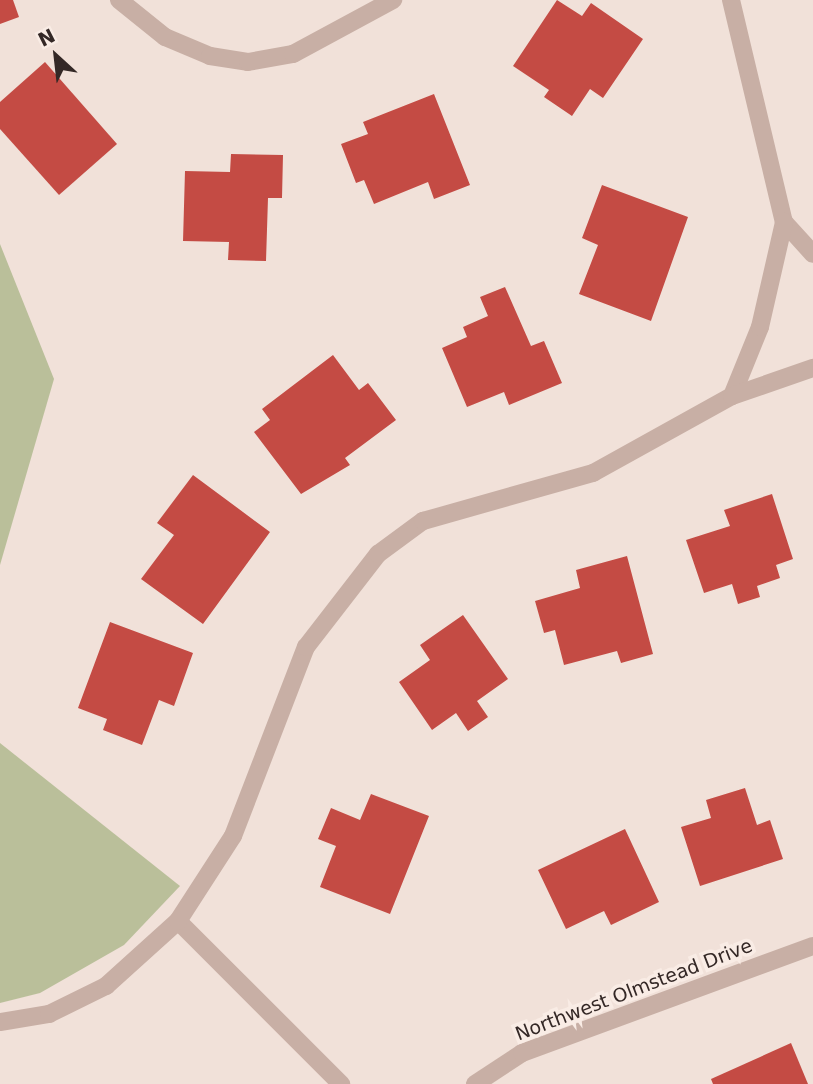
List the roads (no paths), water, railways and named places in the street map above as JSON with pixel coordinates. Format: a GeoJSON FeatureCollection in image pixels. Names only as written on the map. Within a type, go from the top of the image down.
{"type":"FeatureCollection","features":[{"type":"Feature","properties":{"kind":"street"},"geometry":{"type":"LineString","coordinates":[[119,0],[165,37],[210,56],[248,62],[293,54],[393,0]]}},
{"type":"Feature","properties":{"kind":"street"},"geometry":{"type":"LineString","coordinates":[[731,0],[784,222],[760,327],[732,396]]}},
{"type":"Feature","properties":{"kind":"street"},"geometry":{"type":"LineString","coordinates":[[784,222],[813,254]]}},
{"type":"Feature","properties":{"kind":"street"},"geometry":{"type":"LineString","coordinates":[[0,1022],[49,1014],[106,986],[178,921],[233,836],[306,647],[378,554],[423,521],[593,473],[732,396],[813,368]]}},
{"type":"Feature","properties":{"kind":"street"},"geometry":{"type":"LineString","coordinates":[[178,921],[341,1084]]}},
{"type":"Feature","properties":{"kind":"street","name":"Northwest Olmstead Drive"},"geometry":{"type":"LineString","coordinates":[[475,1084],[522,1053],[813,946]]}}]}
